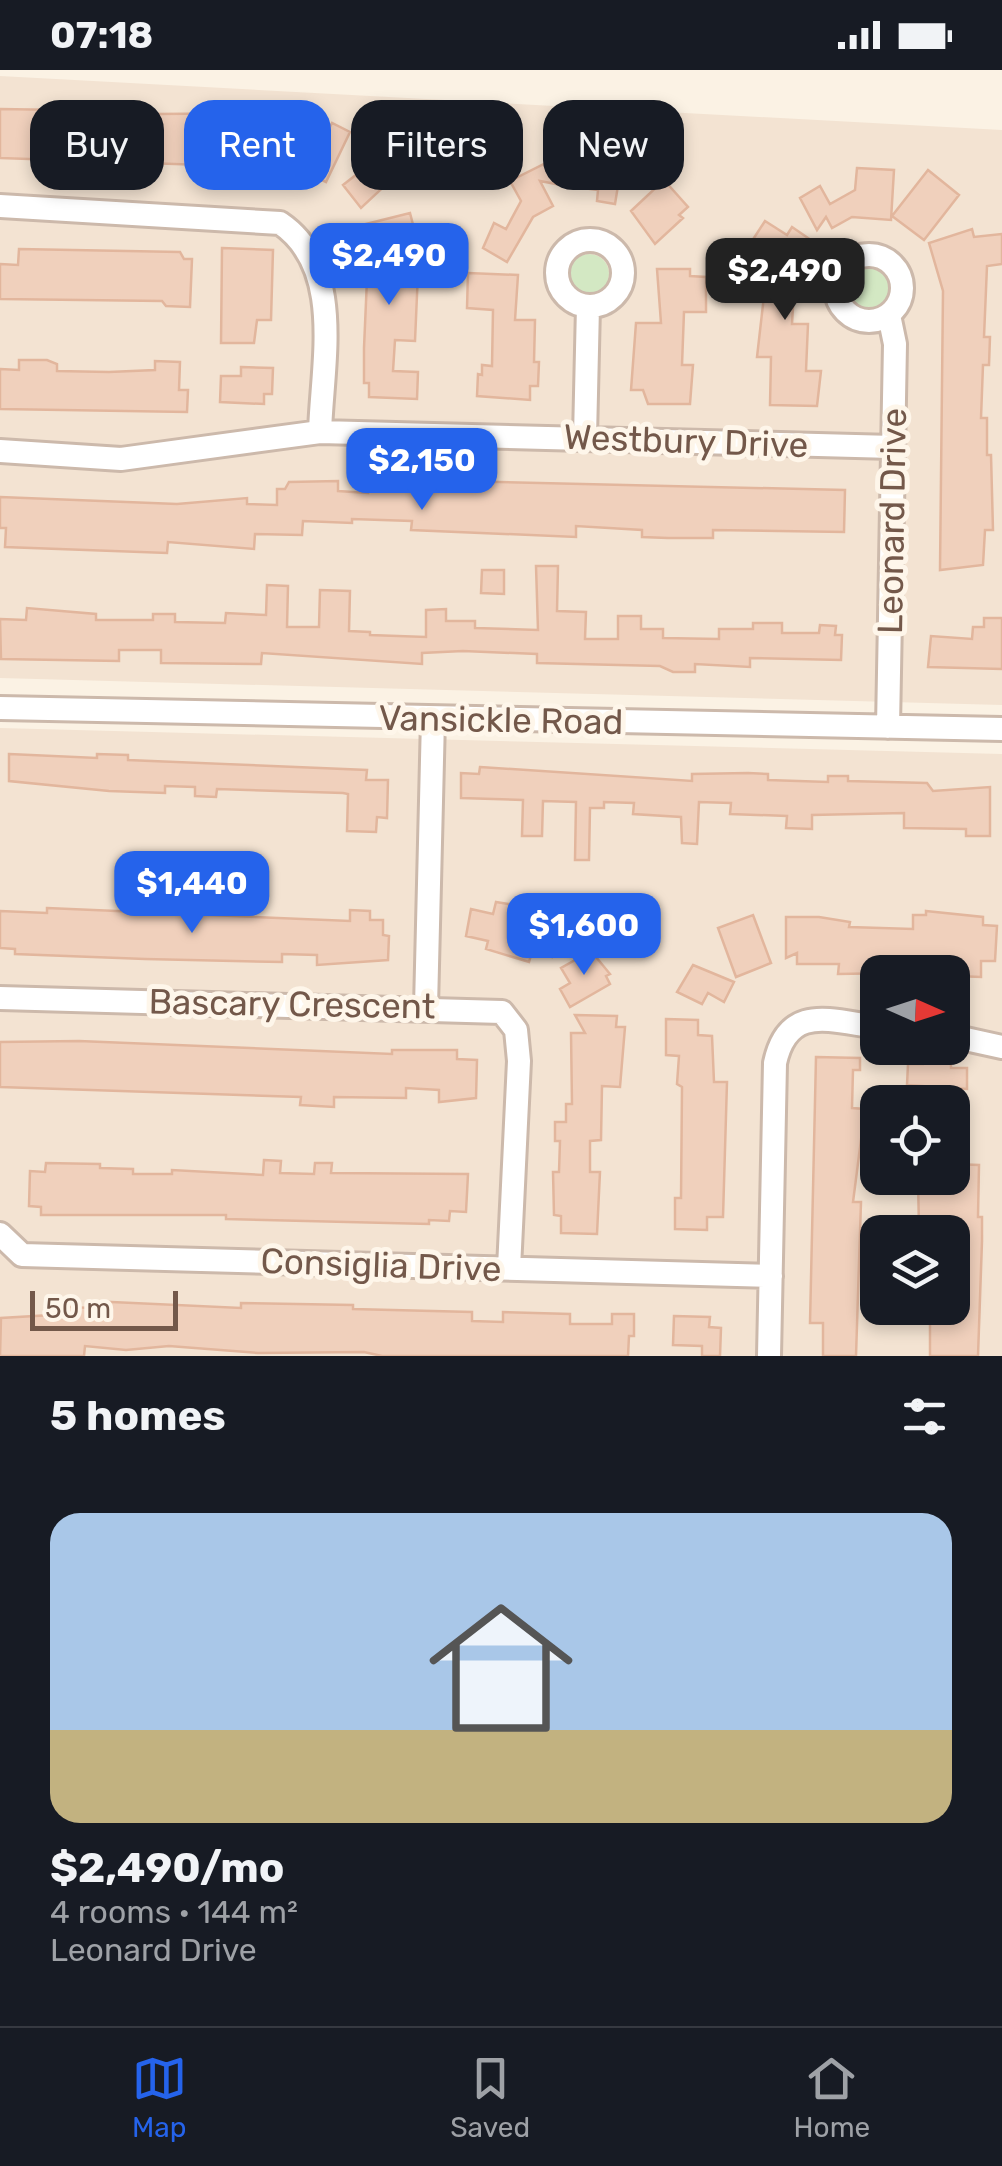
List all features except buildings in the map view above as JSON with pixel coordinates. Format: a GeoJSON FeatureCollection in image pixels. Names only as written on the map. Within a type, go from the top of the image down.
{"type":"FeatureCollection","features":[{"type":"Feature","properties":{"kind":"street"},"geometry":{"type":"LineString","coordinates":[[0,206],[280,223],[299,236],[325,291],[320,432]]}},
{"type":"Feature","properties":{"kind":"street"},"geometry":{"type":"LineString","coordinates":[[585,436],[588,306]]}},
{"type":"Feature","properties":{"kind":"street","name":"Leonard Drive"},"geometry":{"type":"LineString","coordinates":[[888,727],[894,448],[894,344],[889,315]]}},
{"type":"Feature","properties":{"kind":"street","name":"Westbury Drive"},"geometry":{"type":"LineString","coordinates":[[0,451],[121,459],[320,432],[585,436],[894,448]]}},
{"type":"Feature","properties":{"kind":"street","name":"Vansickle Road"},"geometry":{"type":"LineString","coordinates":[[0,708],[1002,729]]}},
{"type":"Feature","properties":{"kind":"street"},"geometry":{"type":"LineString","coordinates":[[426,1007],[433,718]]}},
{"type":"Feature","properties":{"kind":"street","name":"Bascary Crescent"},"geometry":{"type":"LineString","coordinates":[[0,998],[502,1012],[516,1030],[509,1268]]}},
{"type":"Feature","properties":{"kind":"street"},"geometry":{"type":"LineString","coordinates":[[769,1356],[774,1063],[779,1042],[792,1026],[813,1018],[860,1024]]}},
{"type":"Feature","properties":{"kind":"street"},"geometry":{"type":"LineString","coordinates":[[970,1040],[1002,1047]]}},
{"type":"Feature","properties":{"kind":"street","name":"Consiglia Drive"},"geometry":{"type":"LineString","coordinates":[[0,1234],[22,1255],[771,1276]]}},
{"type":"Feature","properties":{"kind":"shaded area"},"geometry":{"type":"Polygon","coordinates":[[[0,76],[445,100],[351,100],[351,190],[523,190],[523,104],[543,105],[543,190],[684,190],[684,113],[1002,130],[1002,705],[0,678],[0,76]]]}},
{"type":"Feature","properties":{"kind":"shaded area"},"geometry":{"type":"Polygon","coordinates":[[[0,728],[1002,754],[1002,1356],[0,1356],[0,728]]]}},
{"type":"Feature","properties":{"kind":"green space"},"geometry":{"type":"Polygon","coordinates":[[[589,254],[603,260],[609,274],[603,288],[589,294],[575,288],[569,274],[575,260],[589,254]]]}},
{"type":"Feature","properties":{"kind":"green space"},"geometry":{"type":"Polygon","coordinates":[[[870,268],[884,274],[890,288],[884,302],[870,308],[856,302],[850,288],[856,274],[870,268]]]}}]}
